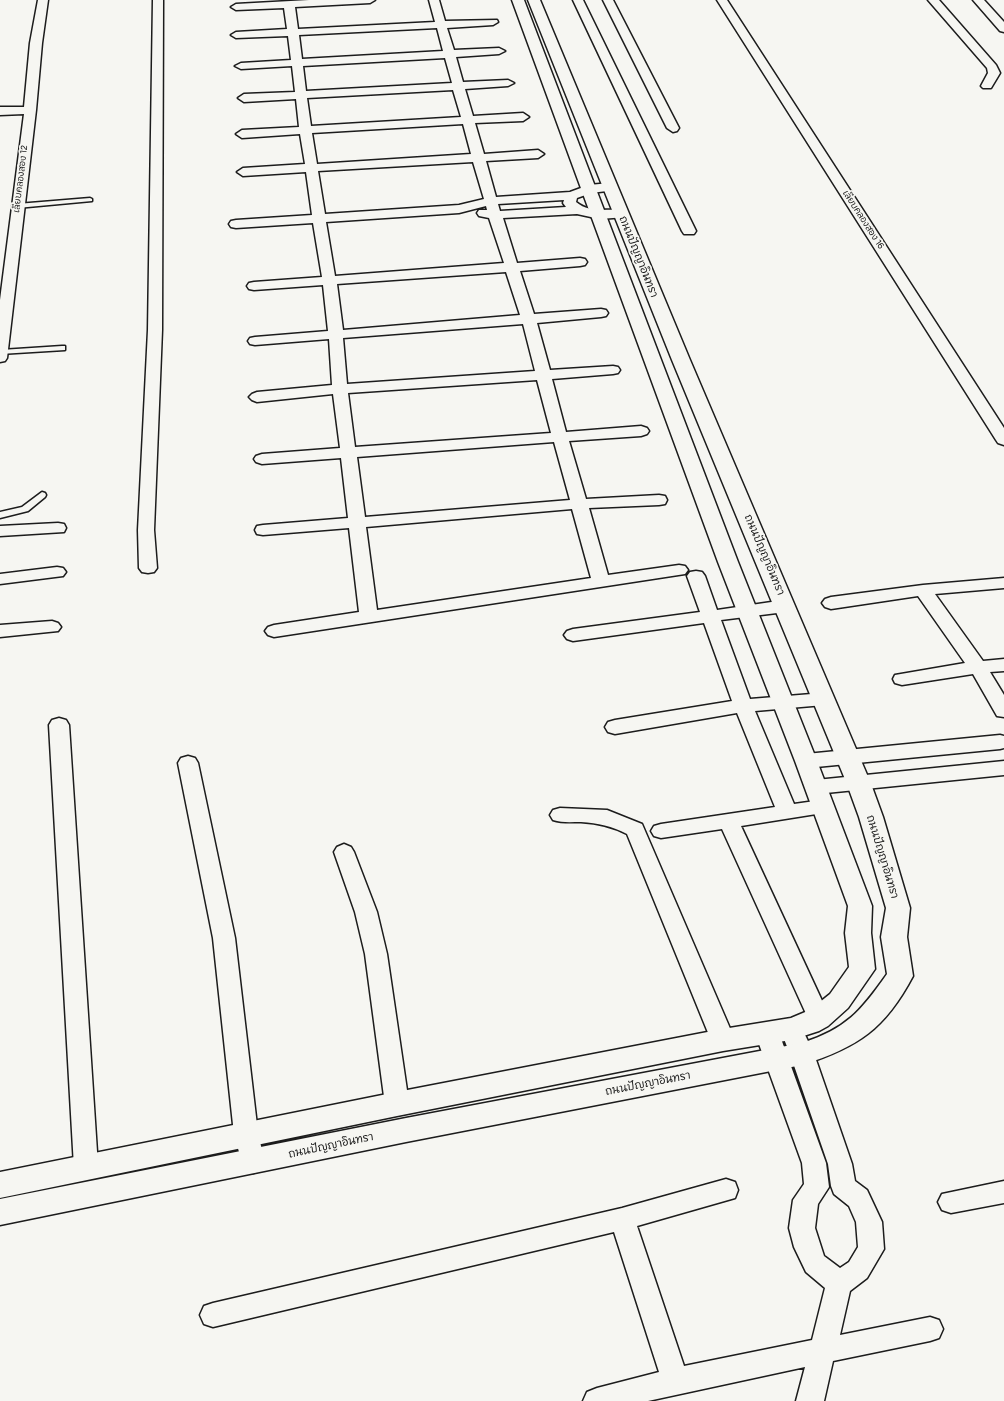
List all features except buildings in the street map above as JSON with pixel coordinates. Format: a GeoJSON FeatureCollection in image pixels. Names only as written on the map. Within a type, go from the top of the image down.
{"type":"FeatureCollection","features":[{"type":"Feature","properties":{"kind":"street","name":"เลียบคลองสอง 12"},"geometry":{"type":"LineString","coordinates":[[1,355],[30,110],[36,43],[43,0]]}},
{"type":"Feature","properties":{"kind":"street"},"geometry":{"type":"LineString","coordinates":[[148,568],[146,522],[155,330],[158,0]]}},
{"type":"Feature","properties":{"kind":"street"},"geometry":{"type":"LineString","coordinates":[[236,7],[370,0]]}},
{"type":"Feature","properties":{"kind":"street"},"geometry":{"type":"LineString","coordinates":[[434,0],[495,215],[528,317],[578,504],[601,581]]}},
{"type":"Feature","properties":{"kind":"street","name":"ถนนปัญญาอินทรา"},"geometry":{"type":"LineString","coordinates":[[0,1185],[397,1104],[722,1040],[779,1031],[810,1023],[819,1018],[838,1001],[862,969],[858,933],[860,906],[806,761],[746,610],[599,215],[580,192],[518,0]]}},
{"type":"Feature","properties":{"kind":"street","name":"ถนนปัญญาอินทรา"},"geometry":{"type":"LineString","coordinates":[[0,1212],[406,1130],[802,1054],[827,1047],[846,1036],[871,1017],[900,976],[894,937],[898,908],[871,817],[824,699],[621,214],[534,0]]}},
{"type":"Feature","properties":{"kind":"street"},"geometry":{"type":"LineString","coordinates":[[578,0],[689,232]]}},
{"type":"Feature","properties":{"kind":"street"},"geometry":{"type":"LineString","coordinates":[[608,0],[672,128]]}},
{"type":"Feature","properties":{"kind":"street","name":"เลียบคลองสอง 16"},"geometry":{"type":"LineString","coordinates":[[722,0],[1004,440]]}},
{"type":"Feature","properties":{"kind":"street"},"geometry":{"type":"LineString","coordinates":[[932,0],[992,67],[994,73],[987,86]]}},
{"type":"Feature","properties":{"kind":"street"},"geometry":{"type":"LineString","coordinates":[[978,0],[1004,29]]}},
{"type":"Feature","properties":{"kind":"street"},"geometry":{"type":"LineString","coordinates":[[289,4],[305,130],[329,280],[336,335],[340,389],[369,617]]}},
{"type":"Feature","properties":{"kind":"street"},"geometry":{"type":"LineString","coordinates":[[989,13],[1004,12]]}},
{"type":"Feature","properties":{"kind":"street"},"geometry":{"type":"LineString","coordinates":[[236,35],[493,22]]}},
{"type":"Feature","properties":{"kind":"street"},"geometry":{"type":"LineString","coordinates":[[241,66],[498,51]]}},
{"type":"Feature","properties":{"kind":"street"},"geometry":{"type":"LineString","coordinates":[[244,98],[508,83]]}},
{"type":"Feature","properties":{"kind":"street"},"geometry":{"type":"LineString","coordinates":[[0,111],[30,110]]}},
{"type":"Feature","properties":{"kind":"street"},"geometry":{"type":"LineString","coordinates":[[242,134],[523,117]]}},
{"type":"Feature","properties":{"kind":"street"},"geometry":{"type":"LineString","coordinates":[[243,172],[538,154]]}},
{"type":"Feature","properties":{"kind":"street"},"geometry":{"type":"LineString","coordinates":[[236,224],[459,209],[491,201],[580,192],[610,187]]}},
{"type":"Feature","properties":{"kind":"street"},"geometry":{"type":"LineString","coordinates":[[576,210],[569,203],[580,192]]}},
{"type":"Feature","properties":{"kind":"street"},"geometry":{"type":"LineString","coordinates":[[459,209],[495,215],[576,210],[599,215],[621,214]]}},
{"type":"Feature","properties":{"kind":"street"},"geometry":{"type":"LineString","coordinates":[[254,286],[580,262]]}},
{"type":"Feature","properties":{"kind":"street"},"geometry":{"type":"LineString","coordinates":[[255,341],[528,317],[601,313]]}},
{"type":"Feature","properties":{"kind":"street"},"geometry":{"type":"LineString","coordinates":[[257,397],[340,389],[613,370]]}},
{"type":"Feature","properties":{"kind":"street"},"geometry":{"type":"LineString","coordinates":[[262,459],[641,431]]}},
{"type":"Feature","properties":{"kind":"street"},"geometry":{"type":"LineString","coordinates":[[263,530],[578,504],[659,500]]}},
{"type":"Feature","properties":{"kind":"street"},"geometry":{"type":"LineString","coordinates":[[0,531],[58,528]]}},
{"type":"Feature","properties":{"kind":"street"},"geometry":{"type":"LineString","coordinates":[[274,631],[679,570]]}},
{"type":"Feature","properties":{"kind":"street"},"geometry":{"type":"LineString","coordinates":[[0,578],[57,572]]}},
{"type":"Feature","properties":{"kind":"street"},"geometry":{"type":"LineString","coordinates":[[696,576],[743,706],[787,812]]}},
{"type":"Feature","properties":{"kind":"street"},"geometry":{"type":"LineString","coordinates":[[832,603],[923,590],[1004,583]]}},
{"type":"Feature","properties":{"kind":"street"},"geometry":{"type":"LineString","coordinates":[[923,590],[978,668],[1004,711]]}},
{"type":"Feature","properties":{"kind":"street"},"geometry":{"type":"LineString","coordinates":[[573,635],[746,610],[785,606]]}},
{"type":"Feature","properties":{"kind":"street"},"geometry":{"type":"LineString","coordinates":[[0,631],[52,627]]}},
{"type":"Feature","properties":{"kind":"street"},"geometry":{"type":"LineString","coordinates":[[902,679],[1004,665]]}},
{"type":"Feature","properties":{"kind":"street"},"geometry":{"type":"LineString","coordinates":[[615,727],[743,706],[824,699]]}},
{"type":"Feature","properties":{"kind":"street"},"geometry":{"type":"LineString","coordinates":[[59,725],[86,1167]]}},
{"type":"Feature","properties":{"kind":"street"},"geometry":{"type":"LineString","coordinates":[[806,761],[1002,740]]}},
{"type":"Feature","properties":{"kind":"street"},"geometry":{"type":"LineString","coordinates":[[1002,740],[997,748],[998,755],[1004,764]]}},
{"type":"Feature","properties":{"kind":"street"},"geometry":{"type":"LineString","coordinates":[[188,763],[224,938],[246,1134],[253,1162]]}},
{"type":"Feature","properties":{"kind":"street"},"geometry":{"type":"LineString","coordinates":[[661,831],[787,812],[819,797],[858,784],[1004,768]]}},
{"type":"Feature","properties":{"kind":"street"},"geometry":{"type":"LineString","coordinates":[[560,815],[597,815],[618,819],[635,830],[722,1040]]}},
{"type":"Feature","properties":{"kind":"street"},"geometry":{"type":"LineString","coordinates":[[728,820],[819,1018]]}},
{"type":"Feature","properties":{"kind":"street"},"geometry":{"type":"LineString","coordinates":[[344,852],[366,912],[376,954],[397,1104]]}},
{"type":"Feature","properties":{"kind":"street"},"geometry":{"type":"LineString","coordinates":[[779,1031],[802,1054],[840,1164],[843,1186]]}},
{"type":"Feature","properties":{"kind":"street"},"geometry":{"type":"LineString","coordinates":[[779,1031],[776,1060],[814,1163],[817,1187],[806,1200],[802,1228],[807,1247],[815,1264],[839,1284]]}},
{"type":"Feature","properties":{"kind":"street"},"geometry":{"type":"LineString","coordinates":[[810,1401],[839,1284],[858,1270],[871,1249],[869,1222],[858,1198],[843,1186],[817,1187]]}},
{"type":"Feature","properties":{"kind":"street"},"geometry":{"type":"LineString","coordinates":[[214,1314],[622,1219],[726,1190]]}},
{"type":"Feature","properties":{"kind":"street"},"geometry":{"type":"LineString","coordinates":[[951,1202],[1004,1192]]}},
{"type":"Feature","properties":{"kind":"street"},"geometry":{"type":"LineString","coordinates":[[622,1219],[675,1381]]}},
{"type":"Feature","properties":{"kind":"street"},"geometry":{"type":"LineString","coordinates":[[597,1401],[675,1381],[930,1329]]}},
{"type":"Feature","properties":{"kind":"lane"},"geometry":{"type":"LineString","coordinates":[[18,206],[90,200]]}},
{"type":"Feature","properties":{"kind":"lane"},"geometry":{"type":"LineString","coordinates":[[1,355],[62,348]]}},
{"type":"Feature","properties":{"kind":"lane"},"geometry":{"type":"LineString","coordinates":[[0,515],[25,509],[42,495]]}}]}
